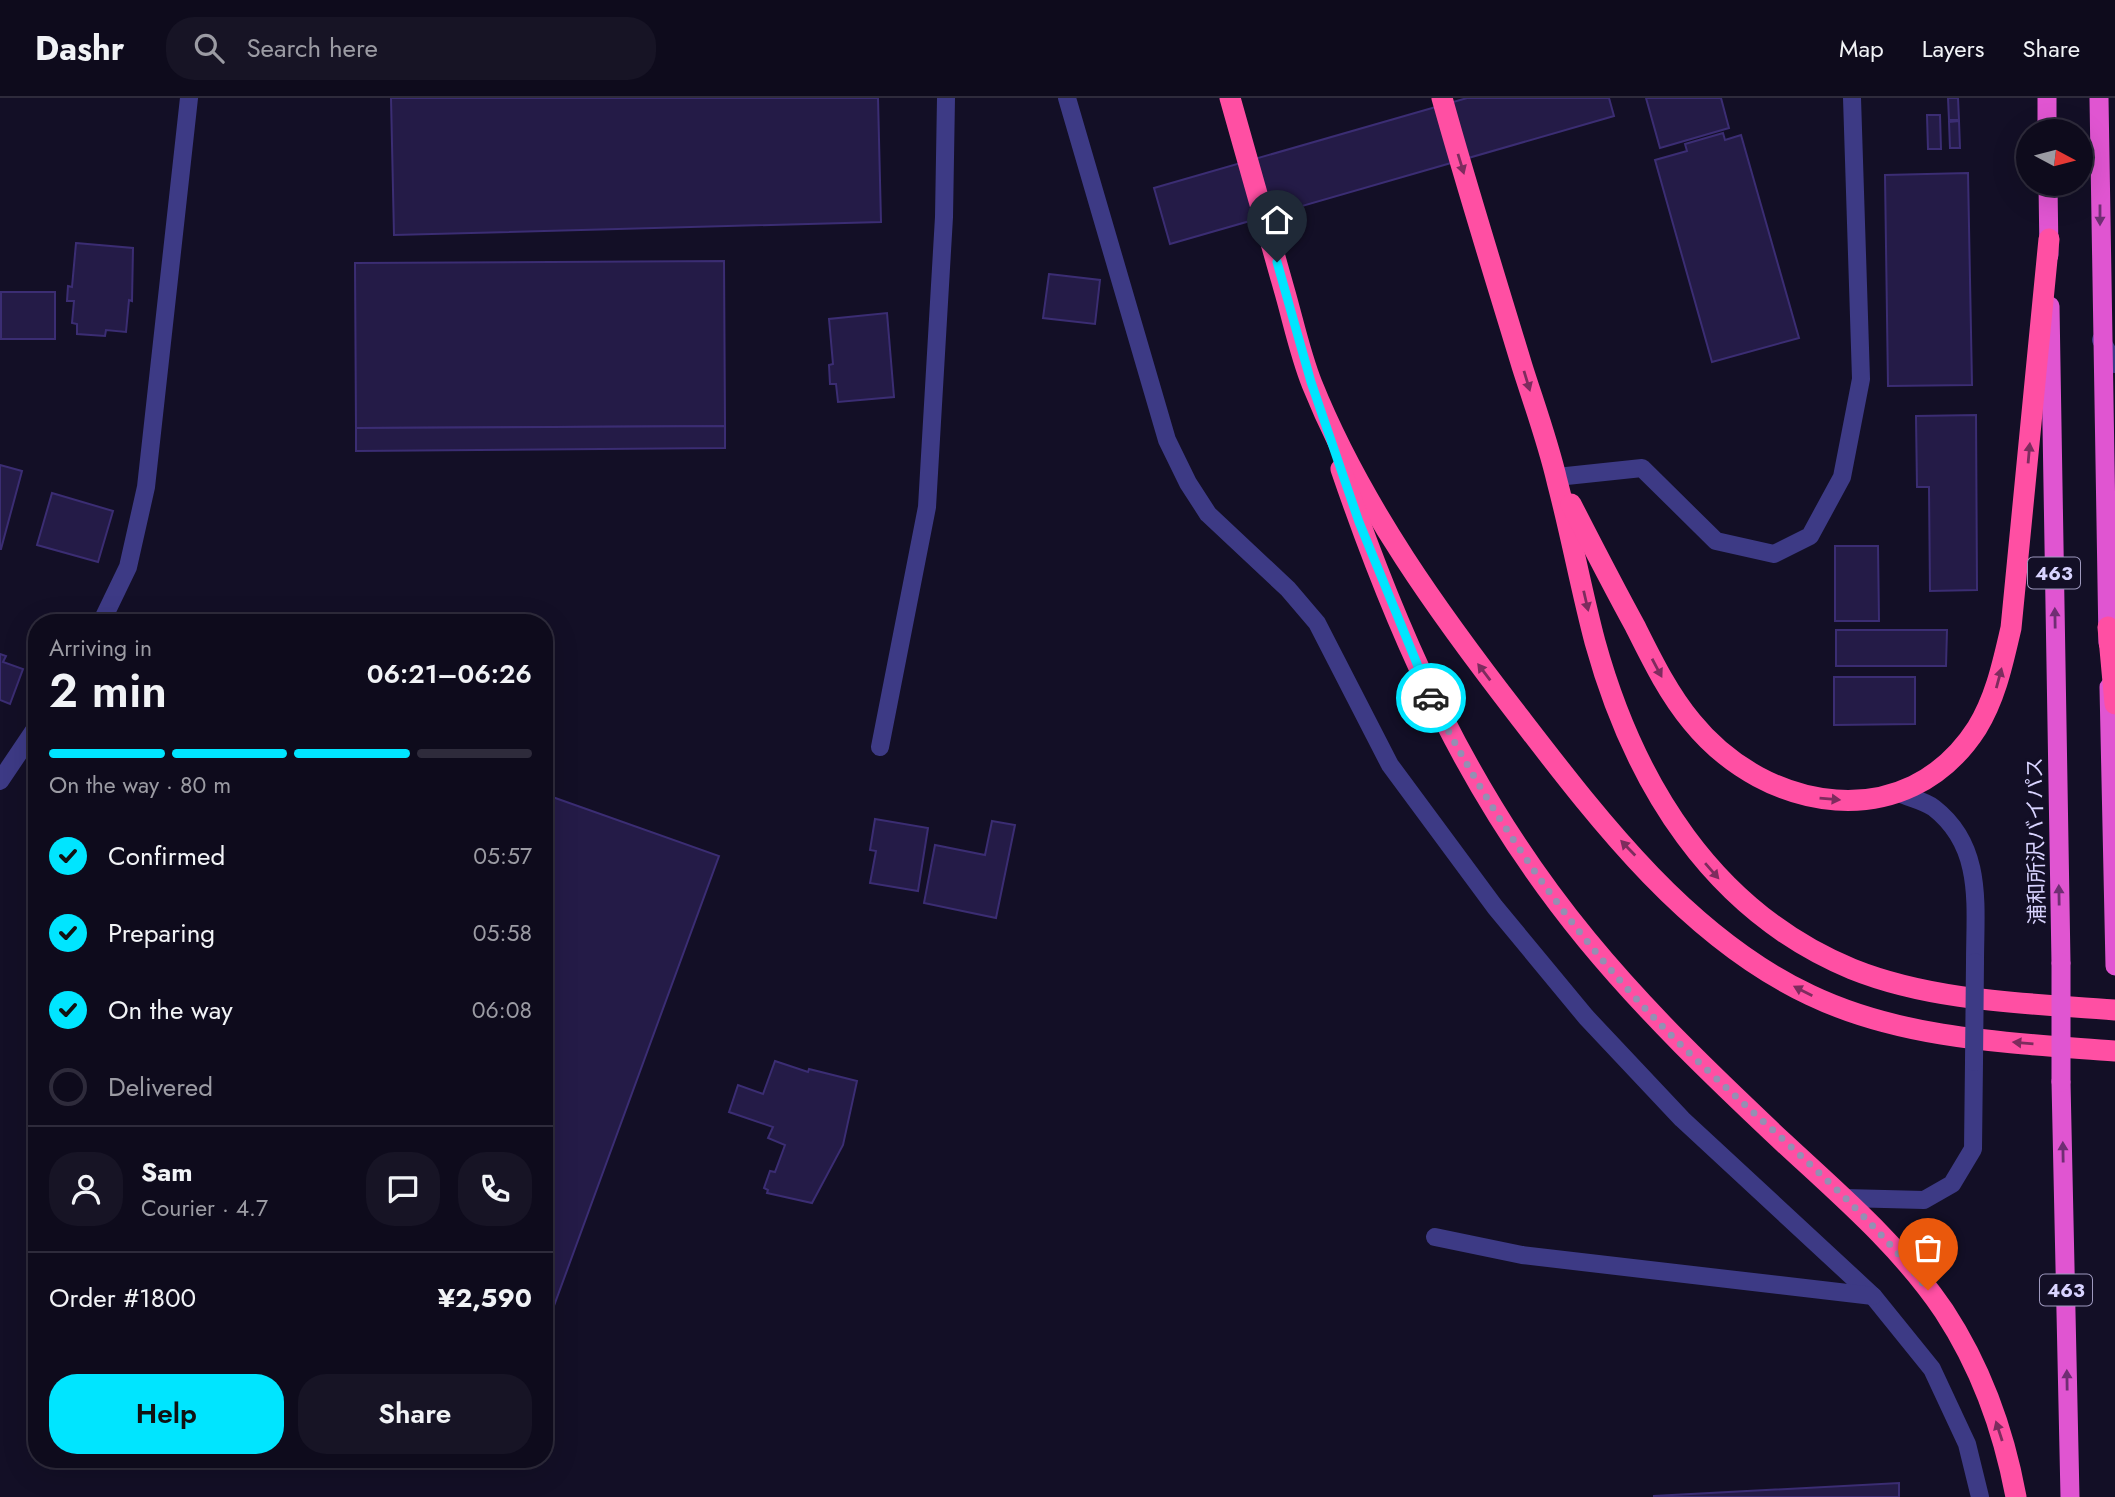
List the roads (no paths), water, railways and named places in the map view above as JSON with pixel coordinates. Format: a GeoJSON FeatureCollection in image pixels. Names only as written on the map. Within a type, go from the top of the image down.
{"type":"FeatureCollection","features":[{"type":"Feature","properties":{"kind":"highway"},"geometry":{"type":"LineString","coordinates":[[1230,98],[1311,382],[1359,522],[1424,683],[1461,755],[1543,886],[1634,996],[1679,1043],[1845,1198],[1889,1243],[1944,1311],[1969,1355],[1991,1407],[2010,1462],[2016,1497]]}},
{"type":"Feature","properties":{"kind":"highway"},"geometry":{"type":"LineString","coordinates":[[1442,98],[1556,477],[1595,643],[1617,707],[1667,810],[1696,853],[1729,890],[1765,919],[1810,947],[1853,969],[1950,994],[2115,1010]]}},
{"type":"Feature","properties":{"kind":"highway"},"geometry":{"type":"LineString","coordinates":[[2047,98],[2048,119]]}},
{"type":"Feature","properties":{"kind":"highway","name":"463"},"geometry":{"type":"LineString","coordinates":[[2099,98],[2101,340],[2115,966]]}},
{"type":"Feature","properties":{"kind":"highway","name":"浦和所沢バイパス"},"geometry":{"type":"LineString","coordinates":[[2048,196],[2070,1497]]}},
{"type":"Feature","properties":{"kind":"highway"},"geometry":{"type":"LineString","coordinates":[[1556,477],[1666,686],[1693,723],[1721,752],[1757,778],[1791,792],[1839,800],[1866,800],[1899,793],[1929,777],[1956,755],[1977,727],[1997,687],[2011,628],[2049,239]]}},
{"type":"Feature","properties":{"kind":"highway"},"geometry":{"type":"LineString","coordinates":[[1311,382],[1344,454],[1376,512],[1483,670],[1615,835],[1718,938],[1767,972],[1811,996],[1857,1014],[1956,1036],[2115,1051]]}},
{"type":"Feature","properties":{"kind":"highway"},"geometry":{"type":"LineString","coordinates":[[2108,627],[2115,704]]}},
{"type":"Feature","properties":{"kind":"street"},"geometry":{"type":"LineString","coordinates":[[104,614],[128,567],[146,487],[189,98]]}},
{"type":"Feature","properties":{"kind":"street"},"geometry":{"type":"LineString","coordinates":[[880,747],[927,507],[944,217],[946,98]]}},
{"type":"Feature","properties":{"kind":"street"},"geometry":{"type":"LineString","coordinates":[[1067,98],[1167,440],[1188,483],[1208,514],[1288,589],[1317,623],[1390,765],[1495,907],[1586,1017],[1682,1119],[1873,1296],[1932,1369],[1967,1444],[1980,1497]]}},
{"type":"Feature","properties":{"kind":"street"},"geometry":{"type":"LineString","coordinates":[[1556,477],[1642,468],[1716,541],[1774,554],[1810,536],[1842,477],[1861,379],[1852,98]]}},
{"type":"Feature","properties":{"kind":"street"},"geometry":{"type":"LineString","coordinates":[[2101,340],[2115,364]]}},
{"type":"Feature","properties":{"kind":"street"},"geometry":{"type":"LineString","coordinates":[[0,781],[28,739]]}},
{"type":"Feature","properties":{"kind":"street"},"geometry":{"type":"LineString","coordinates":[[1845,1198],[1924,1200],[1952,1184],[1973,1149],[1975,877],[1964,842],[1934,808],[1899,793]]}},
{"type":"Feature","properties":{"kind":"street"},"geometry":{"type":"LineString","coordinates":[[1436,1237],[1522,1255],[1873,1296]]}}]}
